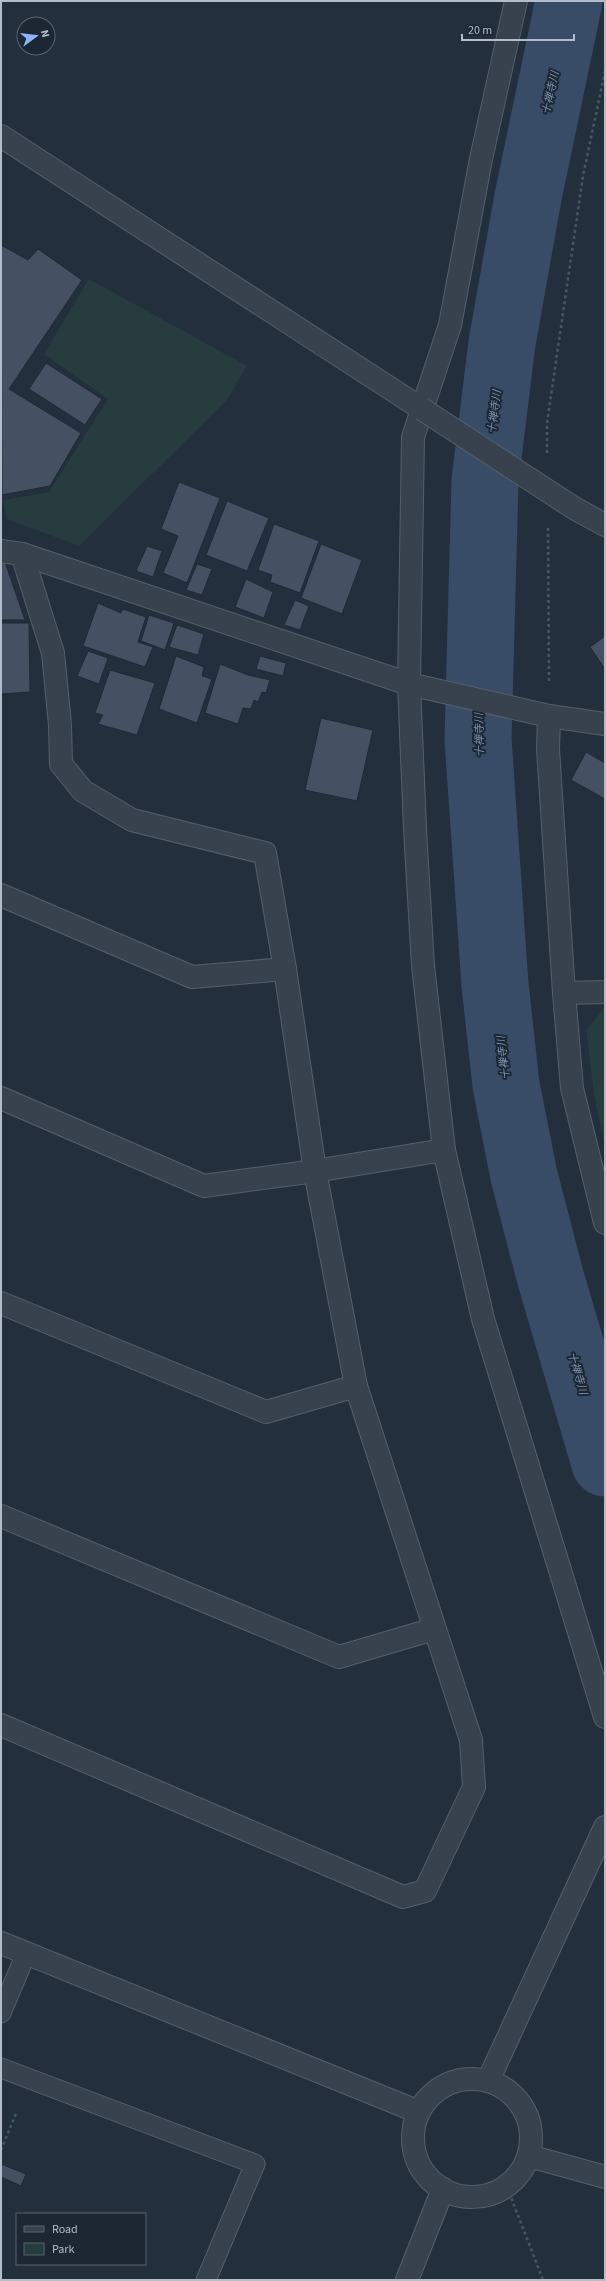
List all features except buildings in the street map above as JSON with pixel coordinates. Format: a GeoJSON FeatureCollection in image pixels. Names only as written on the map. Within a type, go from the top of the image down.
{"type":"FeatureCollection","features":[{"type":"Feature","properties":{"kind":"street"},"geometry":{"type":"LineString","coordinates":[[516,1],[481,159],[450,325],[413,437],[409,684],[423,966],[444,1150],[483,1319],[605,1717]]}},
{"type":"Feature","properties":{"kind":"street"},"geometry":{"type":"LineString","coordinates":[[1,136],[574,508],[605,525]]}},
{"type":"Feature","properties":{"kind":"street"},"geometry":{"type":"LineString","coordinates":[[11,552],[409,684],[550,716],[605,724]]}},
{"type":"Feature","properties":{"kind":"street"},"geometry":{"type":"LineString","coordinates":[[1,1725],[403,1897],[425,1891],[474,1787],[471,1740],[356,1386],[315,1171],[285,969],[265,853],[132,820],[83,791],[61,764],[60,725],[53,653],[11,552]]}},
{"type":"Feature","properties":{"kind":"street"},"geometry":{"type":"LineString","coordinates":[[550,716],[548,749],[564,992],[572,1088],[605,1223]]}},
{"type":"Feature","properties":{"kind":"street"},"geometry":{"type":"LineString","coordinates":[[1,895],[192,977],[285,969]]}},
{"type":"Feature","properties":{"kind":"street"},"geometry":{"type":"LineString","coordinates":[[564,992],[605,992]]}},
{"type":"Feature","properties":{"kind":"street"},"geometry":{"type":"LineString","coordinates":[[1,1098],[204,1186],[315,1171],[444,1150]]}},
{"type":"Feature","properties":{"kind":"street"},"geometry":{"type":"LineString","coordinates":[[1,1303],[266,1412],[356,1386]]}},
{"type":"Feature","properties":{"kind":"street"},"geometry":{"type":"LineString","coordinates":[[1,1516],[339,1657],[434,1629]]}},
{"type":"Feature","properties":{"kind":"street"},"geometry":{"type":"LineString","coordinates":[[488,2081],[605,1828]]}},
{"type":"Feature","properties":{"kind":"street"},"geometry":{"type":"LineString","coordinates":[[1,1943],[419,2112]]}},
{"type":"Feature","properties":{"kind":"street"},"geometry":{"type":"LineString","coordinates":[[467,2079],[488,2081],[506,2089],[519,2103],[528,2119],[531,2138],[529,2156],[520,2173],[507,2187],[490,2195],[471,2198],[453,2194],[436,2186],[423,2170],[414,2152],[414,2132],[419,2112],[431,2096],[448,2084],[467,2079]]}},
{"type":"Feature","properties":{"kind":"street"},"geometry":{"type":"LineString","coordinates":[[529,2156],[605,2177]]}},
{"type":"Feature","properties":{"kind":"street"},"geometry":{"type":"LineString","coordinates":[[407,2280],[443,2190]]}},
{"type":"Feature","properties":{"kind":"lane"},"geometry":{"type":"LineString","coordinates":[[1,2013],[26,1954]]}},
{"type":"Feature","properties":{"kind":"lane"},"geometry":{"type":"LineString","coordinates":[[1,2068],[255,2164],[206,2280]]}},
{"type":"Feature","properties":{"kind":"path"},"geometry":{"type":"LineString","coordinates":[[548,455],[547,423],[583,176],[605,71]]}},
{"type":"Feature","properties":{"kind":"path"},"geometry":{"type":"LineString","coordinates":[[548,526],[550,716]]}},
{"type":"Feature","properties":{"kind":"path"},"geometry":{"type":"LineString","coordinates":[[1,2150],[17,2111]]}},
{"type":"Feature","properties":{"kind":"path"},"geometry":{"type":"LineString","coordinates":[[507,2187],[543,2280]]}},
{"type":"Feature","properties":{"kind":"green space"},"geometry":{"type":"Polygon","coordinates":[[[89,279],[247,366],[226,401],[79,546],[7,519],[3,500],[49,492],[108,399],[44,354],[89,279]]]}},
{"type":"Feature","properties":{"kind":"green space"},"geometry":{"type":"Polygon","coordinates":[[[605,1007],[605,1146],[594,1095],[586,1030],[605,1007]]]}},
{"type":"Feature","properties":{"kind":"waterway","name":"十禅寺川"},"geometry":{"type":"LineString","coordinates":[[569,1],[528,197],[502,343],[485,481],[478,739],[495,985],[506,1085],[524,1176],[550,1276],[605,1463]]}}]}
